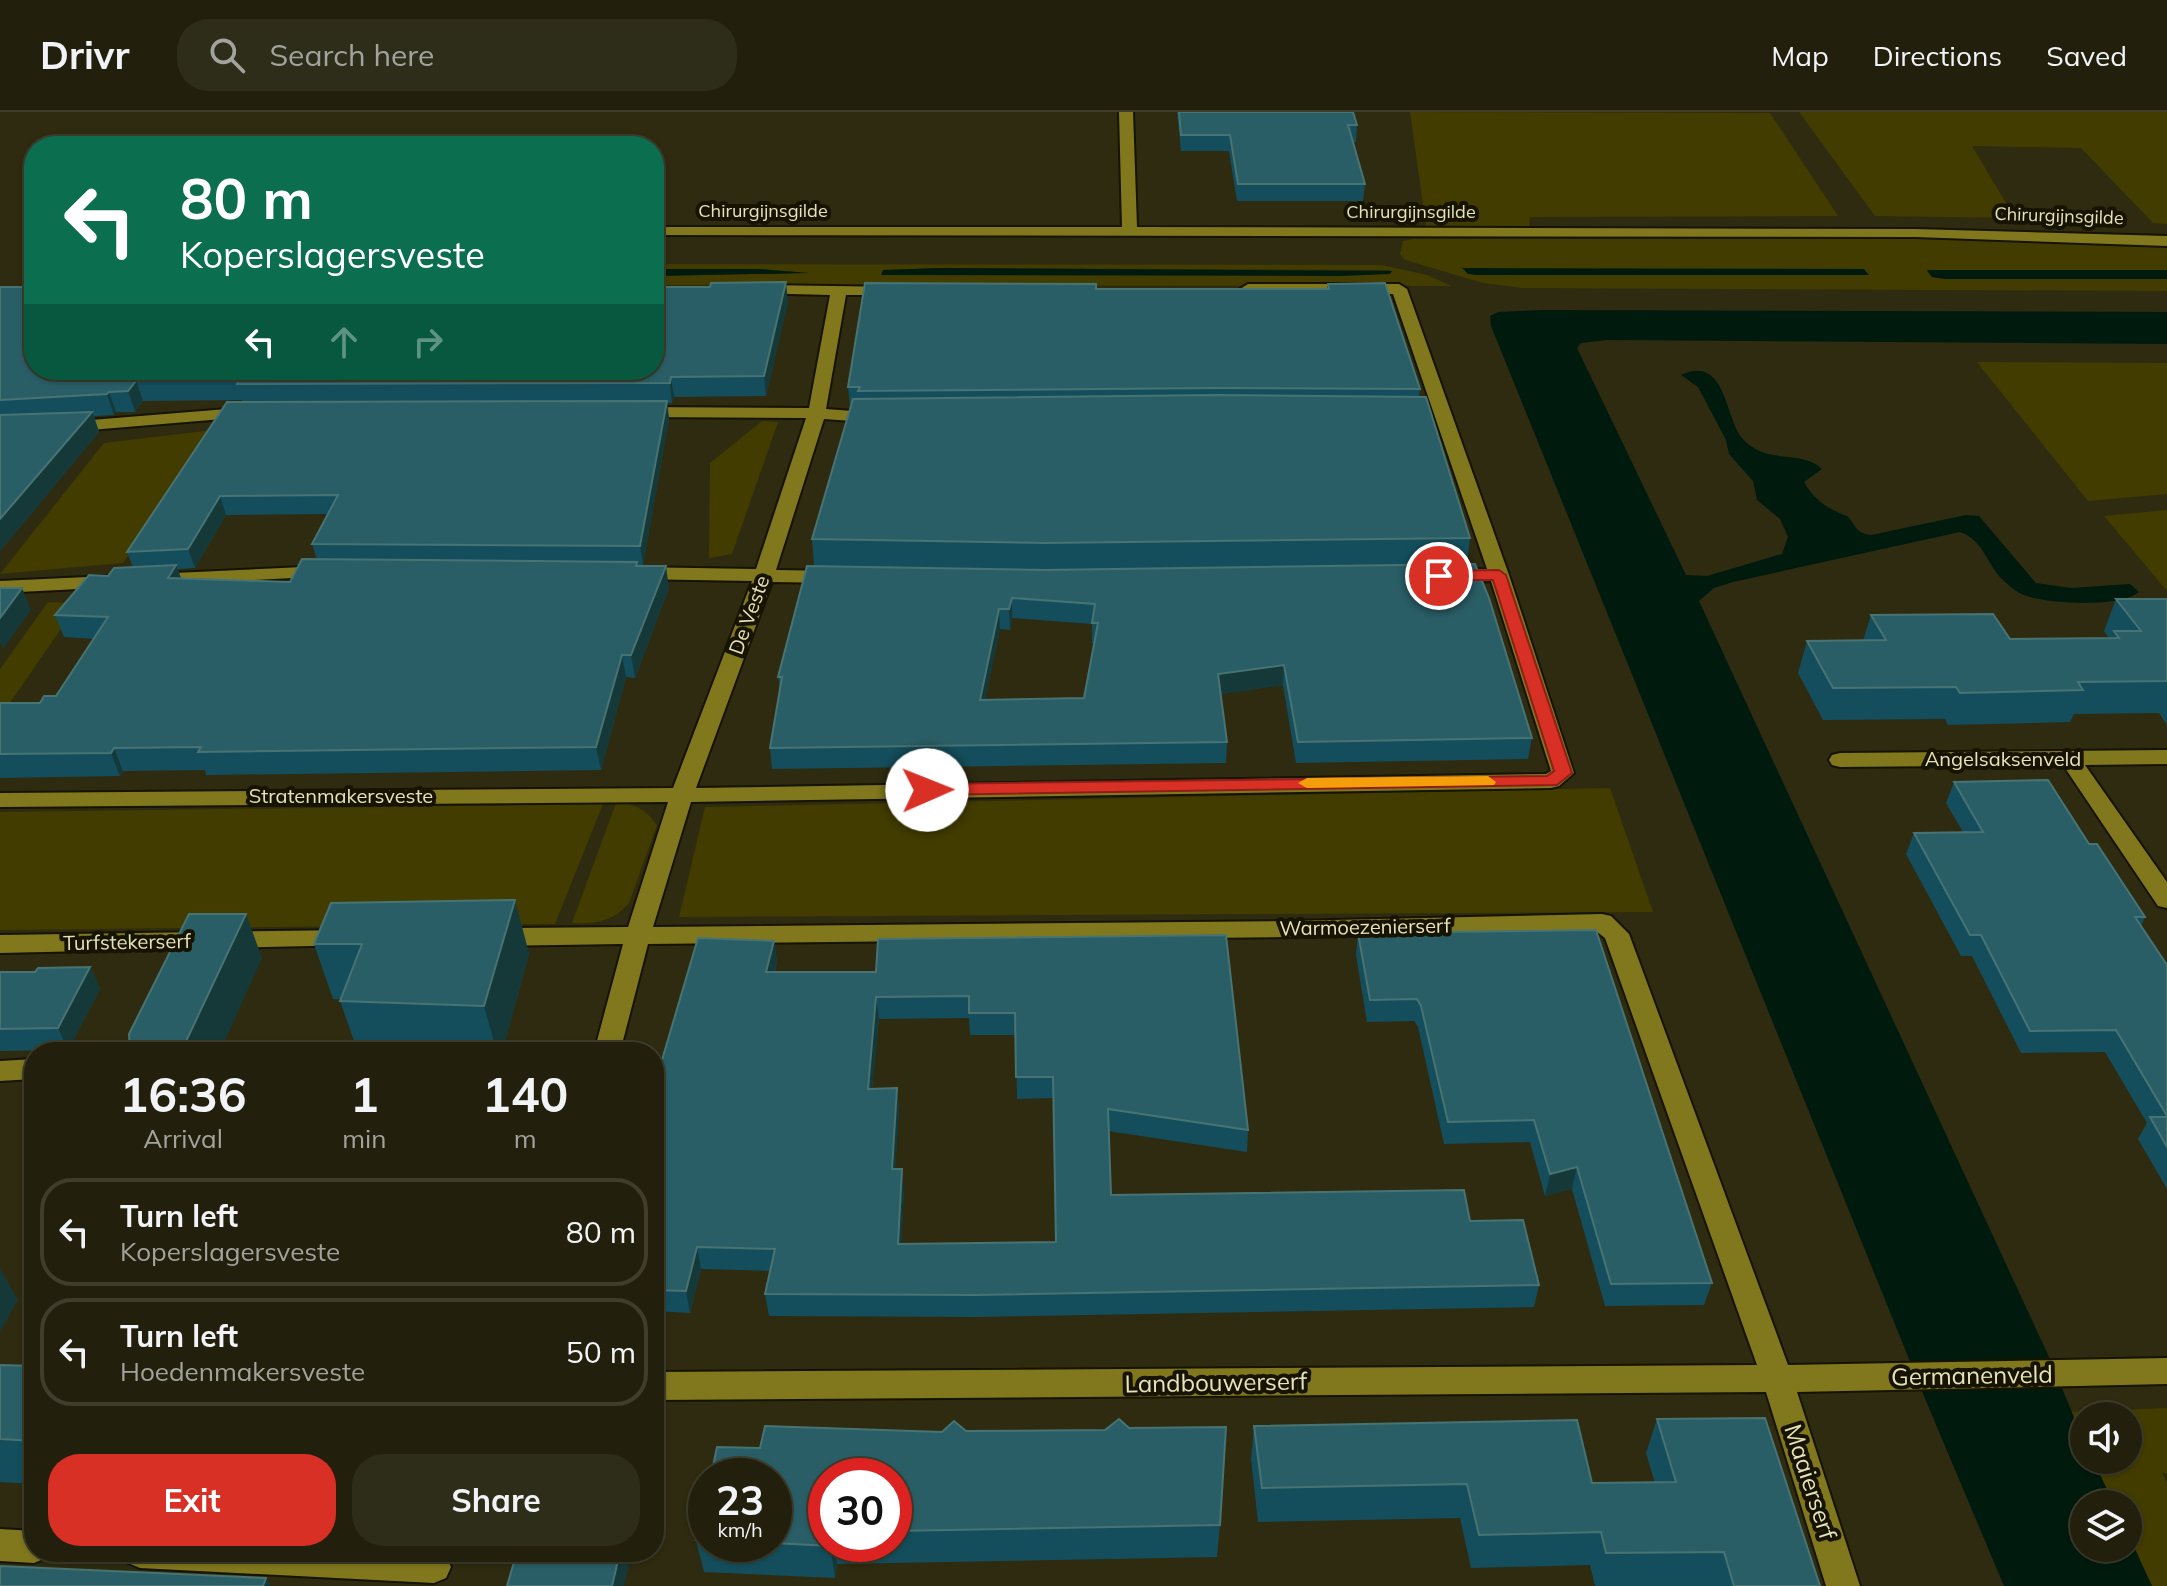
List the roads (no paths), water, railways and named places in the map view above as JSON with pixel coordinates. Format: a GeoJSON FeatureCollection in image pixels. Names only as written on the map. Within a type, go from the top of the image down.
{"type":"FeatureCollection","features":[{"type":"Feature","properties":{"kind":"street"},"geometry":{"type":"LineString","coordinates":[[1126,112],[1130,232]]}},
{"type":"Feature","properties":{"kind":"street","name":"Chirurgijnsgilde"},"geometry":{"type":"LineString","coordinates":[[664,231],[1945,233],[2167,241]]}},
{"type":"Feature","properties":{"kind":"street"},"geometry":{"type":"LineString","coordinates":[[1227,289],[1399,289],[1434,416],[1499,575],[1420,576]]}},
{"type":"Feature","properties":{"kind":"street"},"geometry":{"type":"LineString","coordinates":[[746,290],[915,290]]}},
{"type":"Feature","properties":{"kind":"street","name":"De Veste"},"geometry":{"type":"LineString","coordinates":[[610,1042],[638,935],[682,795],[764,575],[816,416],[839,290]]}},
{"type":"Feature","properties":{"kind":"street"},"geometry":{"type":"LineString","coordinates":[[625,412],[779,411],[816,416],[898,418]]}},
{"type":"Feature","properties":{"kind":"street"},"geometry":{"type":"LineString","coordinates":[[0,428],[66,427],[230,412],[277,412]]}},
{"type":"Feature","properties":{"kind":"street"},"geometry":{"type":"LineString","coordinates":[[0,587],[345,572]]}},
{"type":"Feature","properties":{"kind":"street"},"geometry":{"type":"LineString","coordinates":[[611,573],[858,577]]}},
{"type":"Feature","properties":{"kind":"street","name":"Stratenmakersveste"},"geometry":{"type":"LineString","coordinates":[[0,800],[682,795],[1551,781],[1563,773],[1499,575]]}},
{"type":"Feature","properties":{"kind":"street","name":"Angelsaksenveld"},"geometry":{"type":"LineString","coordinates":[[1840,760],[2167,757]]}},
{"type":"Feature","properties":{"kind":"street"},"geometry":{"type":"LineString","coordinates":[[2070,759],[2167,900]]}},
{"type":"Feature","properties":{"kind":"street","name":"Warmoezenierserf"},"geometry":{"type":"LineString","coordinates":[[638,935],[1287,929],[1602,922],[1616,934],[1777,1378]]}},
{"type":"Feature","properties":{"kind":"street"},"geometry":{"type":"LineString","coordinates":[[468,937],[638,935]]}},
{"type":"Feature","properties":{"kind":"street","name":"Turfstekerserf"},"geometry":{"type":"LineString","coordinates":[[0,944],[377,938]]}},
{"type":"Feature","properties":{"kind":"street"},"geometry":{"type":"LineString","coordinates":[[0,1071],[24,1070]]}},
{"type":"Feature","properties":{"kind":"street","name":"Germanenveld"},"geometry":{"type":"LineString","coordinates":[[1777,1378],[2167,1371]]}},
{"type":"Feature","properties":{"kind":"street","name":"Landbouwerserf"},"geometry":{"type":"LineString","coordinates":[[664,1386],[1777,1378]]}},
{"type":"Feature","properties":{"kind":"street","name":"Maaierserf"},"geometry":{"type":"LineString","coordinates":[[1777,1378],[1843,1586]]}},
{"type":"Feature","properties":{"kind":"street"},"geometry":{"type":"LineString","coordinates":[[0,1545],[24,1546]]}},
{"type":"Feature","properties":{"kind":"street"},"geometry":{"type":"LineString","coordinates":[[324,1562],[434,1568]]}}]}
